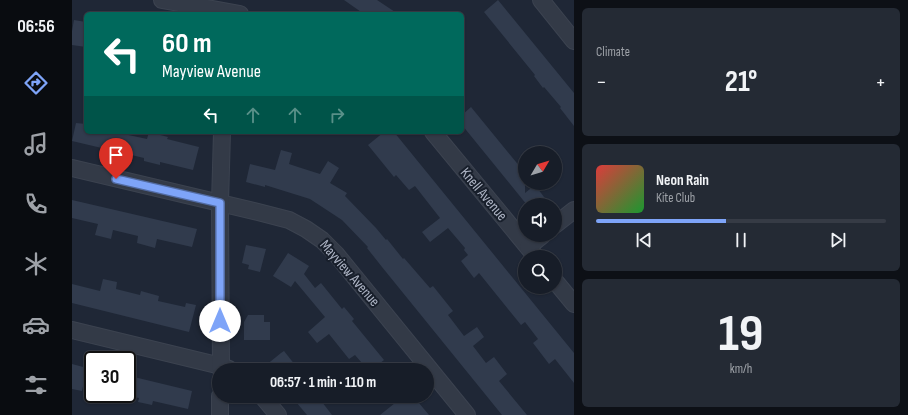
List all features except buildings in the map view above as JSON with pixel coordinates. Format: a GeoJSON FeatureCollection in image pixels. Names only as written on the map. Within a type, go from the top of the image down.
{"type":"FeatureCollection","features":[{"type":"Feature","properties":{"kind":"street"},"geometry":{"type":"LineString","coordinates":[[162,0],[229,12]]}},
{"type":"Feature","properties":{"kind":"street"},"geometry":{"type":"LineString","coordinates":[[240,12],[243,0]]}},
{"type":"Feature","properties":{"kind":"street"},"geometry":{"type":"LineString","coordinates":[[541,0],[574,41]]}},
{"type":"Feature","properties":{"kind":"street"},"geometry":{"type":"LineString","coordinates":[[222,134],[220,203],[224,363]]}},
{"type":"Feature","properties":{"kind":"street","name":"Knell Avenue"},"geometry":{"type":"LineString","coordinates":[[435,134],[530,250]]}},
{"type":"Feature","properties":{"kind":"street","name":"Mayview Avenue"},"geometry":{"type":"LineString","coordinates":[[72,168],[289,220],[306,229],[322,240],[336,254],[468,415]]}},
{"type":"Feature","properties":{"kind":"street"},"geometry":{"type":"LineString","coordinates":[[562,219],[574,210]]}},
{"type":"Feature","properties":{"kind":"street"},"geometry":{"type":"LineString","coordinates":[[562,289],[574,304]]}},
{"type":"Feature","properties":{"kind":"street"},"geometry":{"type":"LineString","coordinates":[[72,330],[212,366]]}},
{"type":"Feature","properties":{"kind":"street"},"geometry":{"type":"LineString","coordinates":[[220,403],[220,415]]}},
{"type":"Feature","properties":{"kind":"street"},"geometry":{"type":"LineString","coordinates":[[268,403],[278,415]]}},
{"type":"Feature","properties":{"kind":"route"},"geometry":{"type":"LineString","coordinates":[[116,179],[220,203],[220,321]]}}]}
